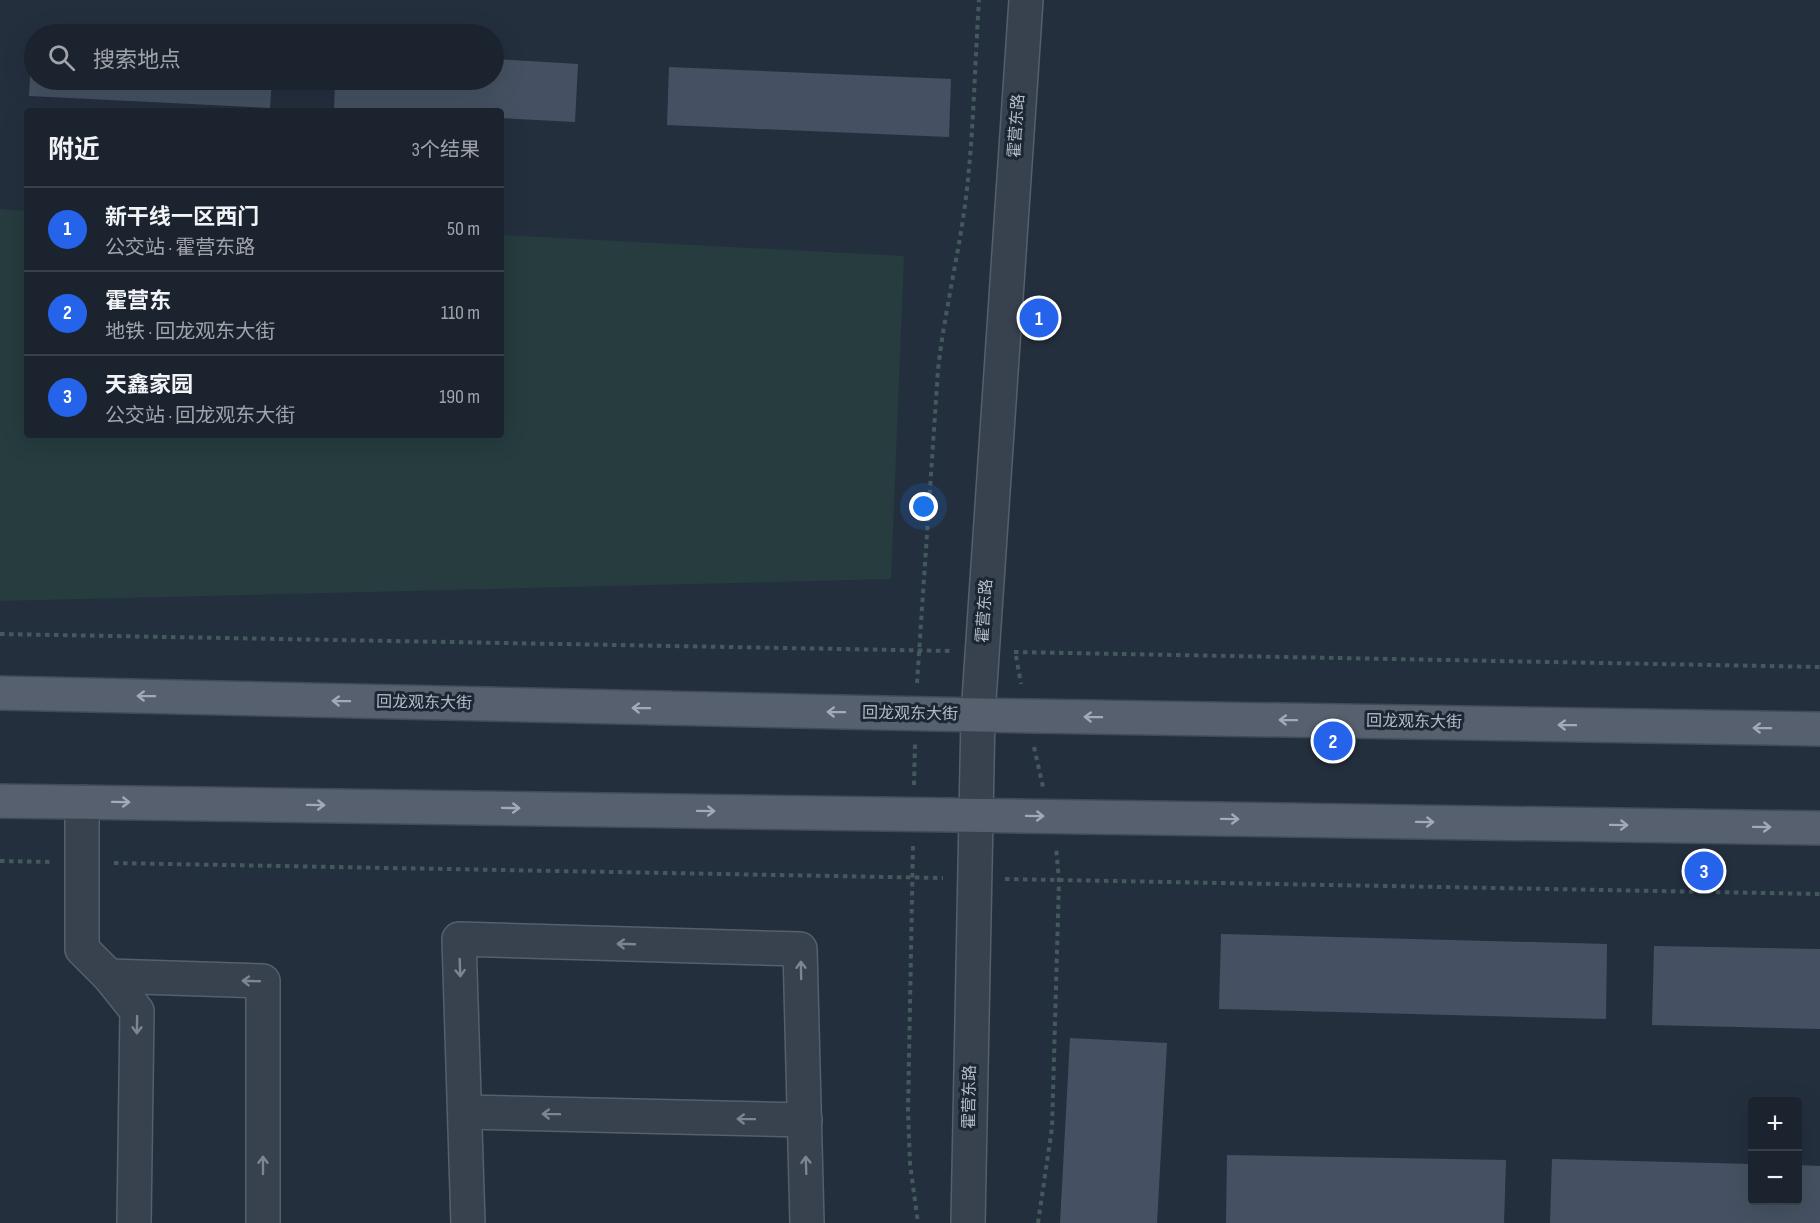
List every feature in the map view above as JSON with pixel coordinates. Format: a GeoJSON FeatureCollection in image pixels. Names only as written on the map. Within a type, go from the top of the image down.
{"type":"FeatureCollection","features":[{"type":"Feature","properties":{"kind":"main road","name":"回龙观东大街"},"geometry":{"type":"LineString","coordinates":[[0,693],[915,714],[1820,729]]}},
{"type":"Feature","properties":{"kind":"main road"},"geometry":{"type":"LineString","coordinates":[[0,801],[1820,828]]}},
{"type":"Feature","properties":{"kind":"street","name":"霍营东路"},"geometry":{"type":"LineString","coordinates":[[968,1223],[978,715],[1026,0]]}},
{"type":"Feature","properties":{"kind":"street"},"geometry":{"type":"LineString","coordinates":[[82,802],[81,949],[109,976],[137,1011],[134,1223]]}},
{"type":"Feature","properties":{"kind":"street"},"geometry":{"type":"LineString","coordinates":[[468,1223],[459,939],[800,949],[807,1223]]}},
{"type":"Feature","properties":{"kind":"street"},"geometry":{"type":"LineString","coordinates":[[109,976],[263,981],[263,1223]]}},
{"type":"Feature","properties":{"kind":"street"},"geometry":{"type":"LineString","coordinates":[[465,1112],[805,1120]]}},
{"type":"Feature","properties":{"kind":"path"},"geometry":{"type":"LineString","coordinates":[[918,1223],[910,1164],[908,1112],[915,714],[938,370],[943,326],[968,180],[979,0]]}},
{"type":"Feature","properties":{"kind":"path"},"geometry":{"type":"LineString","coordinates":[[0,634],[817,649]]}},
{"type":"Feature","properties":{"kind":"path"},"geometry":{"type":"LineString","coordinates":[[1013,642],[1056,846],[1059,880],[1052,1128],[1038,1223]]}},
{"type":"Feature","properties":{"kind":"path"},"geometry":{"type":"LineString","coordinates":[[1139,655],[1820,667]]}},
{"type":"Feature","properties":{"kind":"path"},"geometry":{"type":"LineString","coordinates":[[0,861],[813,876]]}},
{"type":"Feature","properties":{"kind":"path"},"geometry":{"type":"LineString","coordinates":[[1138,882],[1820,894]]}},
{"type":"Feature","properties":{"kind":"green space"},"geometry":{"type":"Polygon","coordinates":[[[0,209],[24,211],[24,438],[504,438],[504,235],[904,256],[891,579],[0,601],[0,209]]]}},
{"type":"Feature","properties":{"kind":"building"},"geometry":{"type":"Polygon","coordinates":[[[504,60],[578,64],[575,122],[504,118],[504,108],[334,108],[335,90],[504,90],[504,60]]]}},
{"type":"Feature","properties":{"kind":"building"},"geometry":{"type":"Polygon","coordinates":[[[669,67],[951,79],[949,137],[667,125],[669,67]]]}},
{"type":"Feature","properties":{"kind":"building"},"geometry":{"type":"Polygon","coordinates":[[[29,90],[271,90],[270,108],[29,96],[29,90]]]}},
{"type":"Feature","properties":{"kind":"building"},"geometry":{"type":"Polygon","coordinates":[[[1221,934],[1607,944],[1606,1019],[1219,1009],[1221,934]]]}},
{"type":"Feature","properties":{"kind":"building"},"geometry":{"type":"Polygon","coordinates":[[[1654,946],[1820,949],[1820,1029],[1652,1025],[1654,946]]]}},
{"type":"Feature","properties":{"kind":"building"},"geometry":{"type":"Polygon","coordinates":[[[1070,1038],[1167,1043],[1157,1223],[1060,1223],[1070,1038]]]}},
{"type":"Feature","properties":{"kind":"building"},"geometry":{"type":"Polygon","coordinates":[[[1227,1155],[1506,1160],[1504,1223],[1226,1223],[1227,1155]]]}},
{"type":"Feature","properties":{"kind":"building"},"geometry":{"type":"Polygon","coordinates":[[[1552,1159],[1748,1164],[1748,1205],[1802,1205],[1802,1165],[1820,1166],[1820,1223],[1550,1223],[1552,1159]]]}},
{"type":"Feature","properties":{"kind":"place","name":"新干线一区西门"},"geometry":{"type":"Point","coordinates":[1039,318]}},
{"type":"Feature","properties":{"kind":"place","name":"霍营东"},"geometry":{"type":"Point","coordinates":[1333,741]}},
{"type":"Feature","properties":{"kind":"place","name":"天鑫家园"},"geometry":{"type":"Point","coordinates":[1704,871]}}]}
